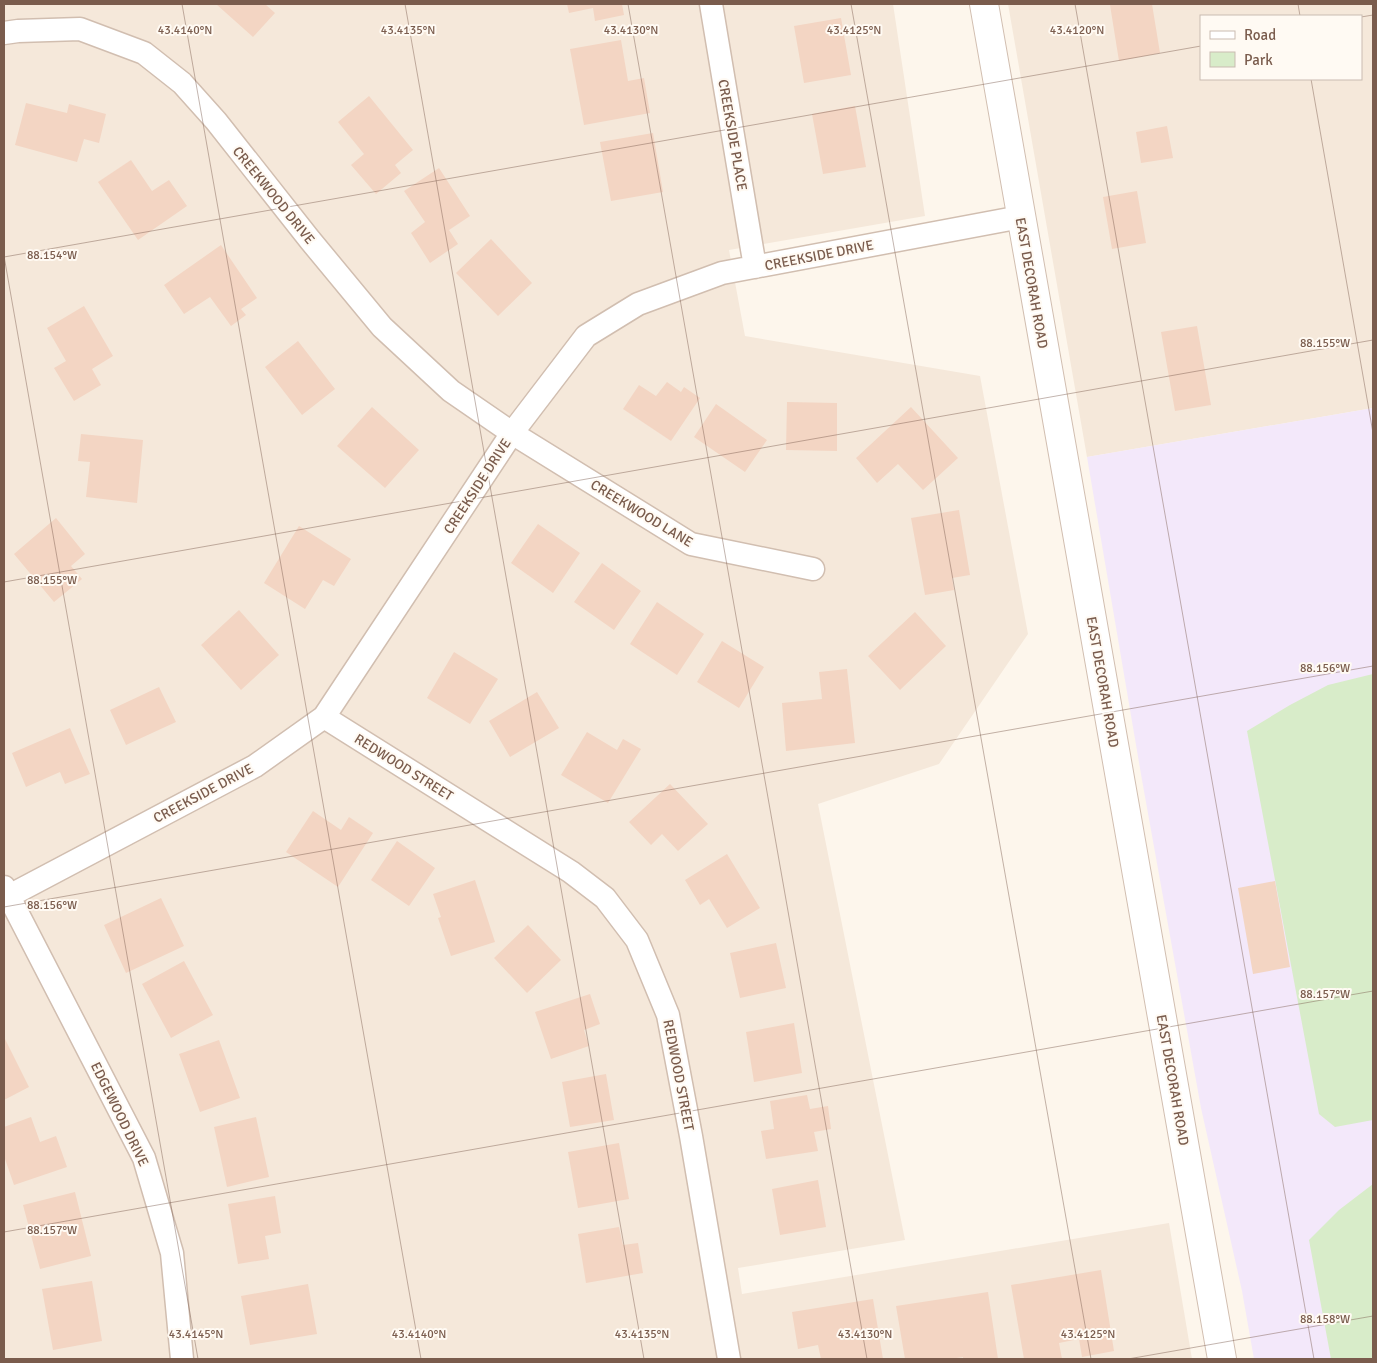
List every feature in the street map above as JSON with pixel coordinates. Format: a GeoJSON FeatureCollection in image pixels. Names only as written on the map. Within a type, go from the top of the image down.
{"type":"FeatureCollection","features":[{"type":"Feature","properties":{"kind":"street","name":"CREEKSIDE PLACE"},"geometry":{"type":"LineString","coordinates":[[711,4],[755,267]]}},
{"type":"Feature","properties":{"kind":"street","name":"EAST DECORAH ROAD"},"geometry":{"type":"LineString","coordinates":[[984,4],[1222,1359]]}},
{"type":"Feature","properties":{"kind":"street","name":"CREEKWOOD DRIVE"},"geometry":{"type":"LineString","coordinates":[[4,33],[18,30],[80,29],[144,53],[182,83],[216,121],[382,327],[451,391],[512,434]]}},
{"type":"Feature","properties":{"kind":"street","name":"CREEKSIDE DRIVE"},"geometry":{"type":"LineString","coordinates":[[6,891],[255,766],[324,717],[512,434],[586,336],[638,304],[722,274],[1021,217]]}},
{"type":"Feature","properties":{"kind":"street","name":"CREEKWOOD LANE"},"geometry":{"type":"LineString","coordinates":[[512,434],[691,544],[813,569]]}},
{"type":"Feature","properties":{"kind":"street","name":"REDWOOD STREET"},"geometry":{"type":"LineString","coordinates":[[324,717],[571,872],[606,898],[637,940],[668,1015],[691,1136],[729,1359]]}},
{"type":"Feature","properties":{"kind":"street","name":"EDGEWOOD DRIVE"},"geometry":{"type":"LineString","coordinates":[[6,891],[144,1158],[172,1253],[182,1359]]}},
{"type":"Feature","properties":{"kind":"shaded area"},"geometry":{"type":"Polygon","coordinates":[[[4,4],[893,4],[925,216],[729,250],[745,336],[980,376],[1028,634],[939,764],[818,804],[905,1240],[738,1268],[742,1294],[1169,1223],[1192,1359],[4,1359],[4,4]]]}},
{"type":"Feature","properties":{"kind":"shaded area"},"geometry":{"type":"Polygon","coordinates":[[[1008,4],[1373,4],[1373,408],[1087,457],[1008,4]]]}},
{"type":"Feature","properties":{"kind":"shaded area"},"geometry":{"type":"Polygon","coordinates":[[[1373,408],[1373,1359],[1254,1359],[1242,1291],[1201,1108],[1142,780],[1087,457],[1373,408]]]}},
{"type":"Feature","properties":{"kind":"green space"},"geometry":{"type":"Polygon","coordinates":[[[1373,674],[1373,1120],[1335,1127],[1319,1114],[1247,731],[1328,685],[1373,674]]]}},
{"type":"Feature","properties":{"kind":"green space"},"geometry":{"type":"Polygon","coordinates":[[[1373,1184],[1373,1359],[1331,1359],[1309,1240],[1339,1210],[1373,1184]]]}},
{"type":"Feature","properties":{"kind":"building"},"geometry":{"type":"Polygon","coordinates":[[[216,4],[265,4],[275,13],[253,37],[216,4]]]}},
{"type":"Feature","properties":{"kind":"building"},"geometry":{"type":"Polygon","coordinates":[[[567,4],[622,4],[624,15],[595,21],[593,8],[569,13],[567,4]]]}},
{"type":"Feature","properties":{"kind":"building"},"geometry":{"type":"Polygon","coordinates":[[[1152,4],[1160,53],[1119,61],[1110,5],[1152,4]]]}},
{"type":"Feature","properties":{"kind":"building"},"geometry":{"type":"Polygon","coordinates":[[[841,18],[851,75],[804,83],[794,26],[841,18]]]}},
{"type":"Feature","properties":{"kind":"building"},"geometry":{"type":"Polygon","coordinates":[[[621,40],[628,81],[644,78],[650,113],[584,125],[570,49],[621,40]]]}},
{"type":"Feature","properties":{"kind":"building"},"geometry":{"type":"Polygon","coordinates":[[[369,96],[413,150],[395,165],[401,173],[376,194],[351,165],[364,154],[338,122],[369,96]]]}},
{"type":"Feature","properties":{"kind":"building"},"geometry":{"type":"Polygon","coordinates":[[[26,103],[67,113],[69,104],[106,114],[99,143],[84,139],[77,162],[15,145],[26,103]]]}},
{"type":"Feature","properties":{"kind":"building"},"geometry":{"type":"Polygon","coordinates":[[[855,106],[866,167],[823,174],[812,114],[855,106]]]}},
{"type":"Feature","properties":{"kind":"building"},"geometry":{"type":"Polygon","coordinates":[[[1167,126],[1173,158],[1141,163],[1136,132],[1167,126]]]}},
{"type":"Feature","properties":{"kind":"building"},"geometry":{"type":"Polygon","coordinates":[[[653,133],[663,192],[611,201],[600,142],[653,133]]]}},
{"type":"Feature","properties":{"kind":"building"},"geometry":{"type":"Polygon","coordinates":[[[131,160],[152,191],[169,180],[187,206],[138,240],[98,182],[131,160]]]}},
{"type":"Feature","properties":{"kind":"building"},"geometry":{"type":"Polygon","coordinates":[[[439,168],[470,216],[449,230],[458,244],[430,263],[411,233],[425,222],[404,191],[439,168]]]}},
{"type":"Feature","properties":{"kind":"building"},"geometry":{"type":"Polygon","coordinates":[[[1137,191],[1146,243],[1112,249],[1103,197],[1137,191]]]}},
{"type":"Feature","properties":{"kind":"building"},"geometry":{"type":"Polygon","coordinates":[[[491,239],[532,283],[498,316],[456,273],[491,239]]]}},
{"type":"Feature","properties":{"kind":"building"},"geometry":{"type":"Polygon","coordinates":[[[221,245],[257,298],[241,309],[246,315],[231,326],[210,297],[184,314],[164,285],[221,245]]]}},
{"type":"Feature","properties":{"kind":"building"},"geometry":{"type":"Polygon","coordinates":[[[84,306],[113,356],[92,369],[101,385],[74,401],[54,368],[66,361],[47,328],[84,306]]]}},
{"type":"Feature","properties":{"kind":"building"},"geometry":{"type":"Polygon","coordinates":[[[1197,326],[1211,405],[1175,411],[1161,332],[1197,326]]]}},
{"type":"Feature","properties":{"kind":"building"},"geometry":{"type":"Polygon","coordinates":[[[298,341],[335,389],[302,415],[265,367],[298,341]]]}},
{"type":"Feature","properties":{"kind":"building"},"geometry":{"type":"Polygon","coordinates":[[[667,382],[681,392],[684,387],[700,398],[671,441],[623,409],[639,385],[656,396],[667,382]]]}},
{"type":"Feature","properties":{"kind":"building"},"geometry":{"type":"Polygon","coordinates":[[[787,402],[837,403],[837,451],[786,450],[787,402]]]}},
{"type":"Feature","properties":{"kind":"building"},"geometry":{"type":"Polygon","coordinates":[[[716,404],[767,440],[745,472],[694,437],[716,404]]]}},
{"type":"Feature","properties":{"kind":"building"},"geometry":{"type":"Polygon","coordinates":[[[372,407],[419,450],[385,488],[337,446],[372,407]]]}},
{"type":"Feature","properties":{"kind":"building"},"geometry":{"type":"Polygon","coordinates":[[[911,407],[958,458],[923,490],[898,464],[877,483],[856,458],[911,407]]]}},
{"type":"Feature","properties":{"kind":"building"},"geometry":{"type":"Polygon","coordinates":[[[81,434],[143,440],[137,503],[86,497],[90,462],[78,461],[81,434]]]}},
{"type":"Feature","properties":{"kind":"building"},"geometry":{"type":"Polygon","coordinates":[[[959,510],[970,575],[952,578],[954,590],[925,595],[911,518],[959,510]]]}},
{"type":"Feature","properties":{"kind":"building"},"geometry":{"type":"Polygon","coordinates":[[[56,518],[85,554],[71,566],[82,579],[54,602],[14,554],[56,518]]]}},
{"type":"Feature","properties":{"kind":"building"},"geometry":{"type":"Polygon","coordinates":[[[538,524],[580,553],[553,593],[511,563],[538,524]]]}},
{"type":"Feature","properties":{"kind":"building"},"geometry":{"type":"Polygon","coordinates":[[[299,526],[351,559],[334,586],[323,580],[305,609],[264,583],[299,526]]]}},
{"type":"Feature","properties":{"kind":"building"},"geometry":{"type":"Polygon","coordinates":[[[602,563],[641,591],[614,630],[574,602],[602,563]]]}},
{"type":"Feature","properties":{"kind":"building"},"geometry":{"type":"Polygon","coordinates":[[[657,602],[704,634],[677,675],[630,644],[657,602]]]}},
{"type":"Feature","properties":{"kind":"building"},"geometry":{"type":"Polygon","coordinates":[[[239,610],[279,655],[241,690],[201,645],[239,610]]]}},
{"type":"Feature","properties":{"kind":"building"},"geometry":{"type":"Polygon","coordinates":[[[915,612],[946,646],[900,690],[868,656],[915,612]]]}},
{"type":"Feature","properties":{"kind":"building"},"geometry":{"type":"Polygon","coordinates":[[[722,641],[764,667],[739,708],[697,682],[722,641]]]}},
{"type":"Feature","properties":{"kind":"building"},"geometry":{"type":"Polygon","coordinates":[[[454,652],[498,679],[470,724],[427,698],[454,652]]]}},
{"type":"Feature","properties":{"kind":"building"},"geometry":{"type":"Polygon","coordinates":[[[847,669],[855,743],[786,751],[782,703],[822,699],[819,672],[847,669]]]}},
{"type":"Feature","properties":{"kind":"building"},"geometry":{"type":"Polygon","coordinates":[[[159,687],[176,722],[126,745],[110,710],[159,687]]]}},
{"type":"Feature","properties":{"kind":"building"},"geometry":{"type":"Polygon","coordinates":[[[537,692],[559,728],[510,757],[489,721],[537,692]]]}},
{"type":"Feature","properties":{"kind":"building"},"geometry":{"type":"Polygon","coordinates":[[[70,728],[90,774],[65,784],[60,772],[26,787],[12,753],[70,728]]]}},
{"type":"Feature","properties":{"kind":"building"},"geometry":{"type":"Polygon","coordinates":[[[587,732],[617,750],[623,739],[641,749],[608,803],[561,775],[587,732]]]}},
{"type":"Feature","properties":{"kind":"building"},"geometry":{"type":"Polygon","coordinates":[[[670,784],[708,824],[678,851],[662,834],[651,845],[629,822],[670,784]]]}},
{"type":"Feature","properties":{"kind":"building"},"geometry":{"type":"Polygon","coordinates":[[[313,811],[341,830],[349,817],[373,833],[338,887],[286,852],[313,811]]]}},
{"type":"Feature","properties":{"kind":"building"},"geometry":{"type":"Polygon","coordinates":[[[397,841],[435,868],[409,906],[371,880],[397,841]]]}},
{"type":"Feature","properties":{"kind":"building"},"geometry":{"type":"Polygon","coordinates":[[[727,854],[760,908],[727,928],[709,899],[700,905],[685,880],[727,854]]]}},
{"type":"Feature","properties":{"kind":"building"},"geometry":{"type":"Polygon","coordinates":[[[475,880],[495,942],[451,956],[438,918],[441,917],[433,894],[475,880]]]}},
{"type":"Feature","properties":{"kind":"building"},"geometry":{"type":"Polygon","coordinates":[[[1275,881],[1290,967],[1253,974],[1238,888],[1275,881]]]}},
{"type":"Feature","properties":{"kind":"building"},"geometry":{"type":"Polygon","coordinates":[[[161,898],[184,946],[126,973],[104,925],[161,898]]]}},
{"type":"Feature","properties":{"kind":"building"},"geometry":{"type":"Polygon","coordinates":[[[528,925],[561,960],[527,993],[494,958],[528,925]]]}},
{"type":"Feature","properties":{"kind":"building"},"geometry":{"type":"Polygon","coordinates":[[[776,943],[786,988],[740,998],[730,953],[776,943]]]}},
{"type":"Feature","properties":{"kind":"building"},"geometry":{"type":"Polygon","coordinates":[[[184,961],[213,1015],[171,1038],[142,984],[184,961]]]}},
{"type":"Feature","properties":{"kind":"building"},"geometry":{"type":"Polygon","coordinates":[[[590,994],[600,1024],[584,1030],[589,1046],[551,1059],[535,1012],[590,994]]]}},
{"type":"Feature","properties":{"kind":"building"},"geometry":{"type":"Polygon","coordinates":[[[794,1023],[802,1073],[754,1082],[746,1032],[794,1023]]]}},
{"type":"Feature","properties":{"kind":"building"},"geometry":{"type":"Polygon","coordinates":[[[4,1037],[29,1087],[4,1100],[4,1037]]]}},
{"type":"Feature","properties":{"kind":"building"},"geometry":{"type":"Polygon","coordinates":[[[219,1040],[240,1098],[200,1112],[179,1054],[219,1040]]]}},
{"type":"Feature","properties":{"kind":"building"},"geometry":{"type":"Polygon","coordinates":[[[606,1074],[614,1120],[570,1127],[562,1082],[606,1074]]]}},
{"type":"Feature","properties":{"kind":"building"},"geometry":{"type":"Polygon","coordinates":[[[807,1095],[810,1109],[828,1106],[831,1129],[814,1132],[818,1151],[766,1159],[761,1131],[774,1129],[770,1101],[807,1095]]]}},
{"type":"Feature","properties":{"kind":"building"},"geometry":{"type":"Polygon","coordinates":[[[31,1117],[40,1142],[56,1136],[67,1167],[14,1185],[4,1156],[4,1127],[31,1117]]]}},
{"type":"Feature","properties":{"kind":"building"},"geometry":{"type":"Polygon","coordinates":[[[256,1117],[269,1177],[227,1187],[214,1127],[256,1117]]]}},
{"type":"Feature","properties":{"kind":"building"},"geometry":{"type":"Polygon","coordinates":[[[619,1143],[629,1199],[578,1208],[568,1152],[619,1143]]]}},
{"type":"Feature","properties":{"kind":"building"},"geometry":{"type":"Polygon","coordinates":[[[818,1180],[826,1227],[780,1235],[772,1189],[818,1180]]]}},
{"type":"Feature","properties":{"kind":"building"},"geometry":{"type":"Polygon","coordinates":[[[75,1192],[91,1256],[40,1269],[23,1205],[75,1192]]]}},
{"type":"Feature","properties":{"kind":"building"},"geometry":{"type":"Polygon","coordinates":[[[275,1196],[281,1233],[265,1236],[269,1259],[238,1264],[228,1204],[275,1196]]]}},
{"type":"Feature","properties":{"kind":"building"},"geometry":{"type":"Polygon","coordinates":[[[619,1227],[623,1245],[638,1243],[643,1273],[586,1283],[578,1234],[619,1227]]]}},
{"type":"Feature","properties":{"kind":"building"},"geometry":{"type":"Polygon","coordinates":[[[1101,1270],[1114,1351],[1082,1357],[1079,1339],[1059,1343],[1062,1359],[1024,1359],[1011,1285],[1101,1270]]]}},
{"type":"Feature","properties":{"kind":"building"},"geometry":{"type":"Polygon","coordinates":[[[92,1281],[102,1341],[53,1350],[42,1289],[92,1281]]]}},
{"type":"Feature","properties":{"kind":"building"},"geometry":{"type":"Polygon","coordinates":[[[308,1284],[317,1334],[250,1345],[241,1296],[308,1284]]]}},
{"type":"Feature","properties":{"kind":"building"},"geometry":{"type":"Polygon","coordinates":[[[988,1292],[998,1359],[963,1359],[963,1357],[950,1359],[905,1359],[896,1306],[988,1292]]]}},
{"type":"Feature","properties":{"kind":"building"},"geometry":{"type":"Polygon","coordinates":[[[873,1299],[883,1359],[821,1359],[818,1345],[798,1349],[792,1312],[873,1299]]]}}]}
